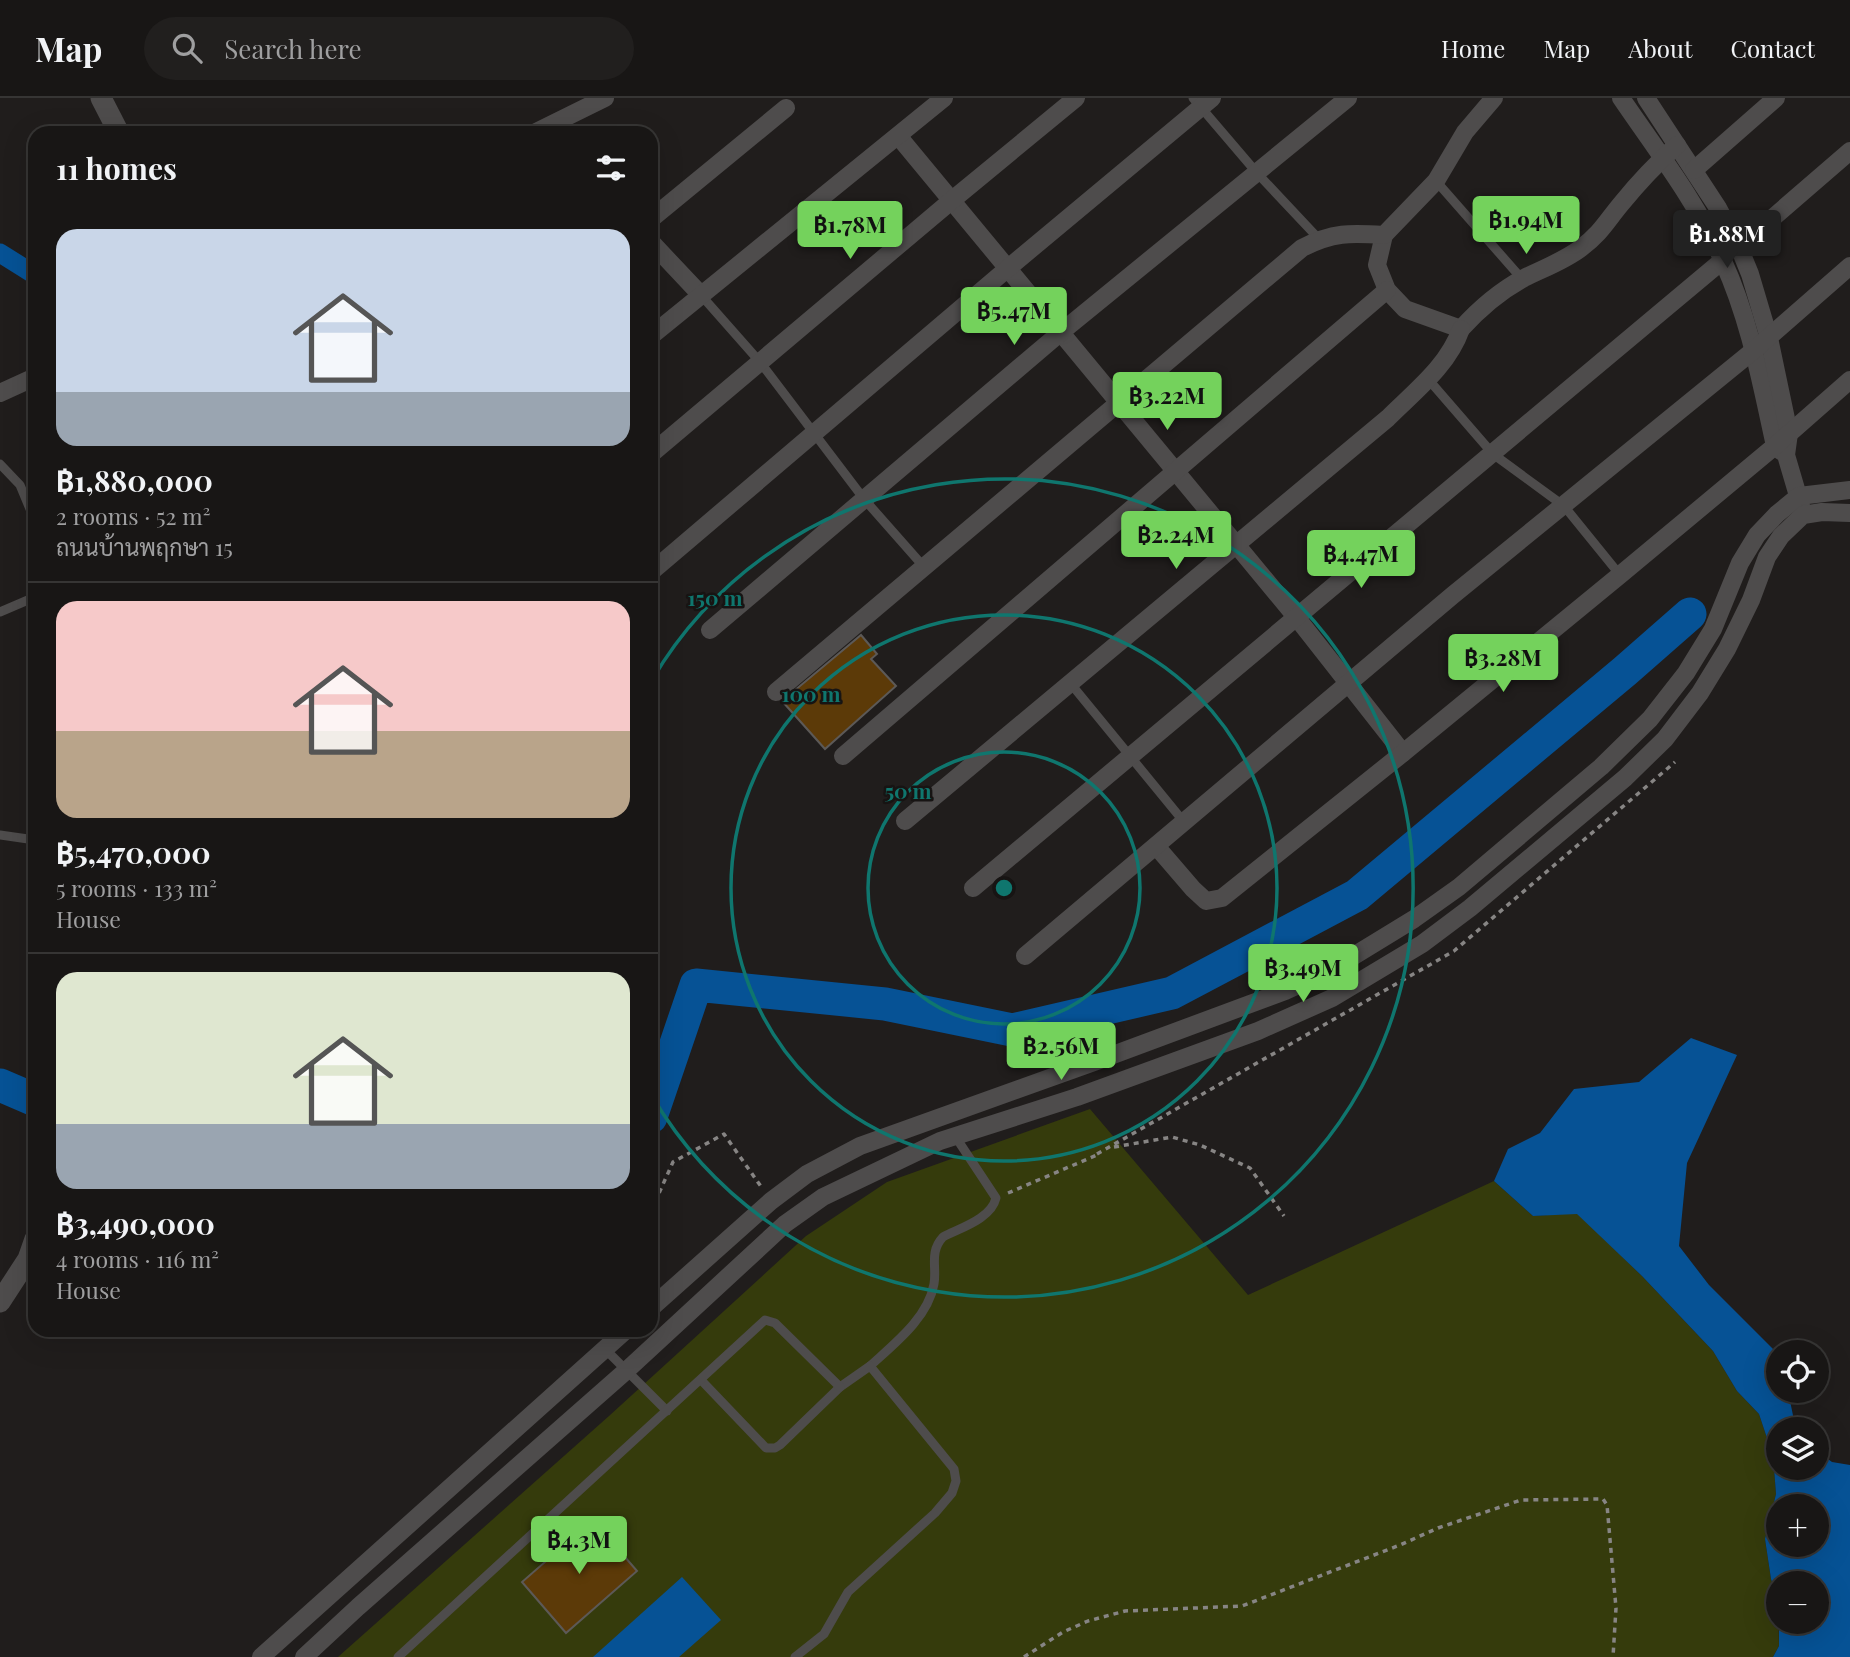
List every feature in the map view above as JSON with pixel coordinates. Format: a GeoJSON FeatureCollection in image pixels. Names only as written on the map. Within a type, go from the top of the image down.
{"type":"FeatureCollection","features":[{"type":"Feature","properties":{"kind":"street"},"geometry":{"type":"LineString","coordinates":[[101,98],[115,126]]}},
{"type":"Feature","properties":{"kind":"street"},"geometry":{"type":"LineString","coordinates":[[548,126],[605,98]]}},
{"type":"Feature","properties":{"kind":"street"},"geometry":{"type":"LineString","coordinates":[[658,330],[944,98]]}},
{"type":"Feature","properties":{"kind":"street"},"geometry":{"type":"LineString","coordinates":[[658,448],[1076,98]]}},
{"type":"Feature","properties":{"kind":"street"},"geometry":{"type":"LineString","coordinates":[[710,631],[1060,333],[1348,98]]}},
{"type":"Feature","properties":{"kind":"street"},"geometry":{"type":"LineString","coordinates":[[1461,329],[1405,309],[1387,290],[1377,265],[1384,235],[1436,181],[1465,132],[1494,98]]}},
{"type":"Feature","properties":{"kind":"street"},"geometry":{"type":"LineString","coordinates":[[1621,98],[1701,216],[1723,260],[1754,350],[1781,451],[1799,496],[1803,515]]}},
{"type":"Feature","properties":{"kind":"street"},"geometry":{"type":"LineString","coordinates":[[1646,98],[1694,170],[1739,247],[1769,338],[1789,433]]}},
{"type":"Feature","properties":{"kind":"street"},"geometry":{"type":"LineString","coordinates":[[1694,170],[1776,98]]}},
{"type":"Feature","properties":{"kind":"street"},"geometry":{"type":"LineString","coordinates":[[658,566],[1202,101]]}},
{"type":"Feature","properties":{"kind":"street"},"geometry":{"type":"LineString","coordinates":[[658,213],[786,108]]}},
{"type":"Feature","properties":{"kind":"street"},"geometry":{"type":"LineString","coordinates":[[899,137],[1297,618],[1403,753]]}},
{"type":"Feature","properties":{"kind":"street"},"geometry":{"type":"LineString","coordinates":[[905,821],[1388,418],[1428,379],[1455,345],[1461,329],[1476,312],[1522,279],[1551,267],[1580,249],[1604,229],[1619,206],[1677,145]]}},
{"type":"Feature","properties":{"kind":"street"},"geometry":{"type":"LineString","coordinates":[[1739,247],[1850,151]]}},
{"type":"Feature","properties":{"kind":"street"},"geometry":{"type":"LineString","coordinates":[[776,692],[1302,248],[1319,239],[1344,233],[1384,235]]}},
{"type":"Feature","properties":{"kind":"street"},"geometry":{"type":"LineString","coordinates":[[658,249],[701,294]]}},
{"type":"Feature","properties":{"kind":"street"},"geometry":{"type":"LineString","coordinates":[[973,888],[1723,260]]}},
{"type":"Feature","properties":{"kind":"street"},"geometry":{"type":"LineString","coordinates":[[1025,956],[1347,684],[1769,338],[1850,266]]}},
{"type":"Feature","properties":{"kind":"street"},"geometry":{"type":"LineString","coordinates":[[843,756],[1387,290]]}},
{"type":"Feature","properties":{"kind":"street"},"geometry":{"type":"LineString","coordinates":[[0,393],[28,380]]}},
{"type":"Feature","properties":{"kind":"street"},"geometry":{"type":"LineString","coordinates":[[1156,846],[1206,901],[1222,898],[1620,575],[1781,451],[1789,433],[1850,380]]}},
{"type":"Feature","properties":{"kind":"street"},"geometry":{"type":"LineString","coordinates":[[658,1302],[771,1201],[807,1174],[860,1146],[1285,991],[1329,971],[1414,919],[1459,887],[1601,767],[1650,719],[1686,673],[1713,629],[1740,563],[1757,535],[1777,514],[1799,496],[1850,490]]}},
{"type":"Feature","properties":{"kind":"street"},"geometry":{"type":"LineString","coordinates":[[304,1657],[358,1606],[626,1370],[785,1224],[822,1197],[940,1140],[1077,1097],[1258,1031],[1332,998],[1422,944],[1470,908],[1604,796],[1665,739],[1700,693],[1727,649],[1751,600],[1767,557],[1781,536],[1803,515],[1822,512],[1850,513]]}},
{"type":"Feature","properties":{"kind":"street"},"geometry":{"type":"LineString","coordinates":[[0,1302],[28,1256]]}},
{"type":"Feature","properties":{"kind":"street"},"geometry":{"type":"LineString","coordinates":[[261,1657],[618,1337]]}},
{"type":"Feature","properties":{"kind":"lane"},"geometry":{"type":"LineString","coordinates":[[1202,101],[1256,173],[1319,239]]}},
{"type":"Feature","properties":{"kind":"lane"},"geometry":{"type":"LineString","coordinates":[[1436,181],[1522,279]]}},
{"type":"Feature","properties":{"kind":"lane"},"geometry":{"type":"LineString","coordinates":[[701,294],[760,362],[864,499],[924,567]]}},
{"type":"Feature","properties":{"kind":"lane"},"geometry":{"type":"LineString","coordinates":[[1428,379],[1493,454],[1564,506],[1620,575]]}},
{"type":"Feature","properties":{"kind":"lane"},"geometry":{"type":"LineString","coordinates":[[0,464],[20,485],[28,504]]}},
{"type":"Feature","properties":{"kind":"lane"},"geometry":{"type":"LineString","coordinates":[[0,612],[28,600]]}},
{"type":"Feature","properties":{"kind":"lane"},"geometry":{"type":"LineString","coordinates":[[1071,684],[1184,822]]}},
{"type":"Feature","properties":{"kind":"lane"},"geometry":{"type":"LineString","coordinates":[[0,835],[28,839]]}},
{"type":"Feature","properties":{"kind":"lane"},"geometry":{"type":"LineString","coordinates":[[701,1380],[766,1448],[771,1449],[780,1445],[840,1387],[870,1366],[909,1329],[926,1306],[934,1285],[934,1254],[937,1243],[985,1214],[995,1203],[996,1198],[955,1136]]}},
{"type":"Feature","properties":{"kind":"lane"},"geometry":{"type":"LineString","coordinates":[[398,1657],[765,1320],[771,1320],[840,1387]]}},
{"type":"Feature","properties":{"kind":"lane"},"geometry":{"type":"LineString","coordinates":[[605,1349],[667,1411]]}},
{"type":"Feature","properties":{"kind":"lane"},"geometry":{"type":"LineString","coordinates":[[795,1657],[824,1634],[848,1592],[935,1513],[952,1493],[956,1481],[954,1469],[947,1459],[870,1366]]}},
{"type":"Feature","properties":{"kind":"path"},"geometry":{"type":"LineString","coordinates":[[658,1195],[673,1162],[724,1134],[771,1201]]}},
{"type":"Feature","properties":{"kind":"path"},"geometry":{"type":"LineString","coordinates":[[996,1198],[1119,1146],[1172,1137],[1200,1145],[1250,1168],[1284,1216]]}},
{"type":"Feature","properties":{"kind":"path"},"geometry":{"type":"LineString","coordinates":[[1024,1657],[1063,1632],[1088,1621],[1125,1611],[1242,1606],[1438,1528],[1521,1500],[1561,1498],[1603,1499],[1607,1505],[1616,1608],[1613,1657]]}},
{"type":"Feature","properties":{"kind":"green space"},"geometry":{"type":"Polygon","coordinates":[[[1090,1109],[1248,1295],[1494,1181],[1533,1216],[1577,1213],[1713,1351],[1737,1391],[1759,1414],[1766,1435],[1766,1480],[1775,1480],[1776,1494],[1766,1494],[1765,1539],[1770,1571],[1766,1571],[1766,1634],[1779,1634],[1779,1646],[1773,1657],[338,1657],[806,1236],[887,1182],[1090,1109]]]}},
{"type":"Feature","properties":{"kind":"water"},"geometry":{"type":"Polygon","coordinates":[[[1691,1038],[1737,1055],[1687,1163],[1679,1246],[1709,1285],[1766,1342],[1766,1403],[1790,1403],[1793,1417],[1766,1417],[1766,1435],[1759,1414],[1737,1391],[1713,1351],[1642,1276],[1577,1214],[1533,1216],[1494,1181],[1508,1149],[1540,1133],[1574,1089],[1639,1082],[1691,1038]]]}},
{"type":"Feature","properties":{"kind":"water"},"geometry":{"type":"Polygon","coordinates":[[[1829,1460],[1850,1465],[1850,1657],[1773,1657],[1779,1646],[1779,1634],[1829,1634],[1829,1571],[1770,1571],[1768,1557],[1829,1557],[1829,1494],[1776,1494],[1775,1480],[1829,1480],[1829,1460]]]}},
{"type":"Feature","properties":{"kind":"water"},"geometry":{"type":"Polygon","coordinates":[[[682,1577],[721,1620],[679,1657],[593,1657],[682,1577]]]}},
{"type":"Feature","properties":{"kind":"building"},"geometry":{"type":"Polygon","coordinates":[[[861,635],[877,654],[871,659],[896,686],[825,749],[782,701],[861,635]]]}},
{"type":"Feature","properties":{"kind":"building"},"geometry":{"type":"Polygon","coordinates":[[[593,1520],[637,1571],[566,1633],[522,1582],[593,1520]]]}},
{"type":"Feature","properties":{"kind":"waterway"},"geometry":{"type":"LineString","coordinates":[[0,253],[28,271]]}},
{"type":"Feature","properties":{"kind":"waterway"},"geometry":{"type":"LineString","coordinates":[[658,1096],[696,985],[885,1004],[1012,1030],[1172,993],[1357,895],[1690,614]]}},
{"type":"Feature","properties":{"kind":"waterway"},"geometry":{"type":"LineString","coordinates":[[0,1085],[28,1097]]}}]}
